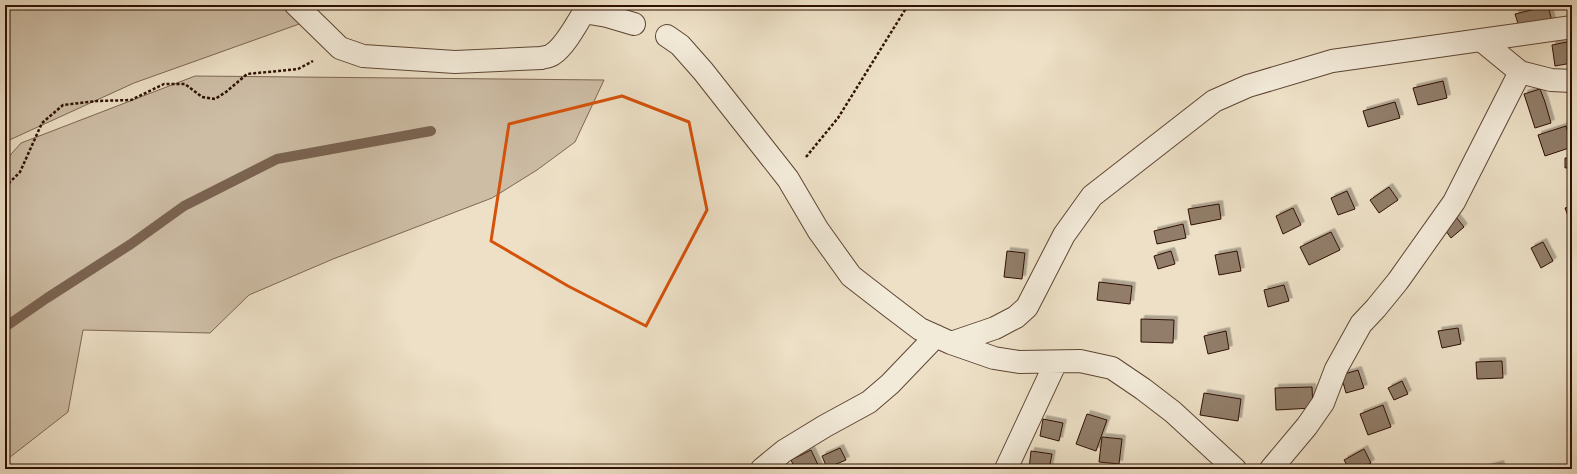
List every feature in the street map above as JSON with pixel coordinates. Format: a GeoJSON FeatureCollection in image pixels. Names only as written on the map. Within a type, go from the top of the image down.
{"type":"FeatureCollection","features":[{"type":"Feature","properties":{"kind":"street"},"geometry":{"type":"LineString","coordinates":[[296,5],[340,48],[363,56],[455,62],[541,58],[552,55],[560,47],[584,12],[607,16],[634,24]]}},
{"type":"Feature","properties":{"kind":"street"},"geometry":{"type":"LineString","coordinates":[[762,469],[784,451],[868,402],[944,340],[995,328],[1016,317],[1027,307],[1064,234],[1092,196],[1214,101],[1248,86],[1332,61],[1572,27]]}},
{"type":"Feature","properties":{"kind":"street"},"geometry":{"type":"LineString","coordinates":[[667,36],[680,45],[704,71],[788,179],[818,230],[851,276],[920,329],[944,340],[994,358],[1019,362],[1080,361],[1112,368],[1173,412],[1235,469]]}},
{"type":"Feature","properties":{"kind":"street"},"geometry":{"type":"LineString","coordinates":[[1481,40],[1520,72],[1551,80],[1572,81]]}},
{"type":"Feature","properties":{"kind":"street"},"geometry":{"type":"LineString","coordinates":[[1270,469],[1307,426],[1323,403],[1336,369],[1360,324],[1376,308],[1398,281],[1454,202],[1520,72]]}},
{"type":"Feature","properties":{"kind":"street"},"geometry":{"type":"LineString","coordinates":[[1006,469],[1056,362]]}},
{"type":"Feature","properties":{"kind":"path"},"geometry":{"type":"LineString","coordinates":[[788,179],[838,118],[908,5]]}},
{"type":"Feature","properties":{"kind":"path"},"geometry":{"type":"LineString","coordinates":[[5,187],[20,172],[42,123],[64,105],[97,101],[131,100],[164,84],[185,84],[202,97],[215,99],[226,92],[247,74],[298,69],[340,48]]}},
{"type":"Feature","properties":{"kind":"highlighted area"},"geometry":{"type":"Polygon","coordinates":[[[622,96],[689,122],[707,210],[646,326],[568,286],[491,241],[509,124],[622,96]]]}},
{"type":"Feature","properties":{"kind":"shaded area"},"geometry":{"type":"Polygon","coordinates":[[[5,5],[284,5],[302,23],[134,83],[5,142],[5,5]]]}},
{"type":"Feature","properties":{"kind":"shaded area"},"geometry":{"type":"Polygon","coordinates":[[[195,76],[604,80],[575,142],[537,170],[492,198],[333,259],[249,295],[210,333],[83,330],[68,412],[5,461],[5,161],[21,143],[195,76]]]}},
{"type":"Feature","properties":{"kind":"building"},"geometry":{"type":"Polygon","coordinates":[[[1548,6],[1553,25],[1521,33],[1515,14],[1548,6]]]}},
{"type":"Feature","properties":{"kind":"building"},"geometry":{"type":"Polygon","coordinates":[[[1572,41],[1572,63],[1555,66],[1552,45],[1572,41]]]}},
{"type":"Feature","properties":{"kind":"building"},"geometry":{"type":"Polygon","coordinates":[[[1443,81],[1447,98],[1418,105],[1413,88],[1443,81]]]}},
{"type":"Feature","properties":{"kind":"building"},"geometry":{"type":"Polygon","coordinates":[[[1540,89],[1551,123],[1535,128],[1524,94],[1540,89]]]}},
{"type":"Feature","properties":{"kind":"building"},"geometry":{"type":"Polygon","coordinates":[[[1395,102],[1400,118],[1368,127],[1363,111],[1395,102]]]}},
{"type":"Feature","properties":{"kind":"building"},"geometry":{"type":"Polygon","coordinates":[[[1566,126],[1572,147],[1545,156],[1538,135],[1566,126]]]}},
{"type":"Feature","properties":{"kind":"building"},"geometry":{"type":"Polygon","coordinates":[[[1565,158],[1572,158],[1572,167],[1565,168],[1565,158]]]}},
{"type":"Feature","properties":{"kind":"building"},"geometry":{"type":"Polygon","coordinates":[[[1389,187],[1398,200],[1379,213],[1370,200],[1389,187]]]}},
{"type":"Feature","properties":{"kind":"building"},"geometry":{"type":"Polygon","coordinates":[[[1347,191],[1355,209],[1338,215],[1331,198],[1347,191]]]}},
{"type":"Feature","properties":{"kind":"building"},"geometry":{"type":"Polygon","coordinates":[[[1219,204],[1221,219],[1191,225],[1188,209],[1219,204]]]}},
{"type":"Feature","properties":{"kind":"building"},"geometry":{"type":"Polygon","coordinates":[[[1572,206],[1572,220],[1570,221],[1565,208],[1572,206]]]}},
{"type":"Feature","properties":{"kind":"building"},"geometry":{"type":"Polygon","coordinates":[[[1293,208],[1301,225],[1283,234],[1276,216],[1293,208]]]}},
{"type":"Feature","properties":{"kind":"building"},"geometry":{"type":"Polygon","coordinates":[[[1456,217],[1464,227],[1451,238],[1443,227],[1456,217]]]}},
{"type":"Feature","properties":{"kind":"building"},"geometry":{"type":"Polygon","coordinates":[[[1183,224],[1186,238],[1157,244],[1154,231],[1183,224]]]}},
{"type":"Feature","properties":{"kind":"building"},"geometry":{"type":"Polygon","coordinates":[[[1331,232],[1340,250],[1309,265],[1300,247],[1331,232]]]}},
{"type":"Feature","properties":{"kind":"building"},"geometry":{"type":"Polygon","coordinates":[[[1543,242],[1553,261],[1541,268],[1531,248],[1543,242]]]}},
{"type":"Feature","properties":{"kind":"building"},"geometry":{"type":"Polygon","coordinates":[[[1007,251],[1025,253],[1022,279],[1004,277],[1007,251]]]}},
{"type":"Feature","properties":{"kind":"building"},"geometry":{"type":"Polygon","coordinates":[[[1171,251],[1175,264],[1158,269],[1154,256],[1171,251]]]}},
{"type":"Feature","properties":{"kind":"building"},"geometry":{"type":"Polygon","coordinates":[[[1237,251],[1241,271],[1219,275],[1215,255],[1237,251]]]}},
{"type":"Feature","properties":{"kind":"building"},"geometry":{"type":"Polygon","coordinates":[[[1099,282],[1132,286],[1130,304],[1097,300],[1099,282]]]}},
{"type":"Feature","properties":{"kind":"building"},"geometry":{"type":"Polygon","coordinates":[[[1284,285],[1289,301],[1268,307],[1264,290],[1284,285]]]}},
{"type":"Feature","properties":{"kind":"building"},"geometry":{"type":"Polygon","coordinates":[[[1141,319],[1174,320],[1173,343],[1141,342],[1141,319]]]}},
{"type":"Feature","properties":{"kind":"building"},"geometry":{"type":"Polygon","coordinates":[[[1458,328],[1461,344],[1442,348],[1438,331],[1458,328]]]}},
{"type":"Feature","properties":{"kind":"building"},"geometry":{"type":"Polygon","coordinates":[[[1226,331],[1229,349],[1208,354],[1204,336],[1226,331]]]}},
{"type":"Feature","properties":{"kind":"building"},"geometry":{"type":"Polygon","coordinates":[[[1502,361],[1503,378],[1477,379],[1476,362],[1502,361]]]}},
{"type":"Feature","properties":{"kind":"building"},"geometry":{"type":"Polygon","coordinates":[[[1358,370],[1364,388],[1346,393],[1341,375],[1358,370]]]}},
{"type":"Feature","properties":{"kind":"building"},"geometry":{"type":"Polygon","coordinates":[[[1402,381],[1408,394],[1394,400],[1388,388],[1402,381]]]}},
{"type":"Feature","properties":{"kind":"building"},"geometry":{"type":"Polygon","coordinates":[[[1312,387],[1313,408],[1276,410],[1275,388],[1312,387]]]}},
{"type":"Feature","properties":{"kind":"building"},"geometry":{"type":"Polygon","coordinates":[[[1204,393],[1241,399],[1238,421],[1200,415],[1204,393]]]}},
{"type":"Feature","properties":{"kind":"building"},"geometry":{"type":"Polygon","coordinates":[[[1383,405],[1391,427],[1368,435],[1360,414],[1383,405]]]}},
{"type":"Feature","properties":{"kind":"building"},"geometry":{"type":"Polygon","coordinates":[[[1087,414],[1107,420],[1096,451],[1076,444],[1087,414]]]}},
{"type":"Feature","properties":{"kind":"building"},"geometry":{"type":"Polygon","coordinates":[[[1043,419],[1063,423],[1059,441],[1040,436],[1043,419]]]}},
{"type":"Feature","properties":{"kind":"building"},"geometry":{"type":"Polygon","coordinates":[[[1102,437],[1122,439],[1119,464],[1099,462],[1102,437]]]}},
{"type":"Feature","properties":{"kind":"building"},"geometry":{"type":"Polygon","coordinates":[[[840,448],[846,460],[827,468],[822,456],[840,448]]]}},
{"type":"Feature","properties":{"kind":"building"},"geometry":{"type":"Polygon","coordinates":[[[1364,449],[1371,463],[1360,469],[1349,469],[1344,460],[1364,449]]]}},
{"type":"Feature","properties":{"kind":"building"},"geometry":{"type":"Polygon","coordinates":[[[811,450],[820,469],[795,469],[791,460],[811,450]]]}},
{"type":"Feature","properties":{"kind":"building"},"geometry":{"type":"Polygon","coordinates":[[[1031,451],[1052,454],[1049,469],[1029,469],[1031,451]]]}},
{"type":"Feature","properties":{"kind":"building"},"geometry":{"type":"Polygon","coordinates":[[[1500,464],[1502,469],[1482,469],[1500,464]]]}},
{"type":"Feature","properties":{"kind":"waterway"},"geometry":{"type":"LineString","coordinates":[[5,327],[131,244],[184,206],[277,159],[431,131]]}}]}
